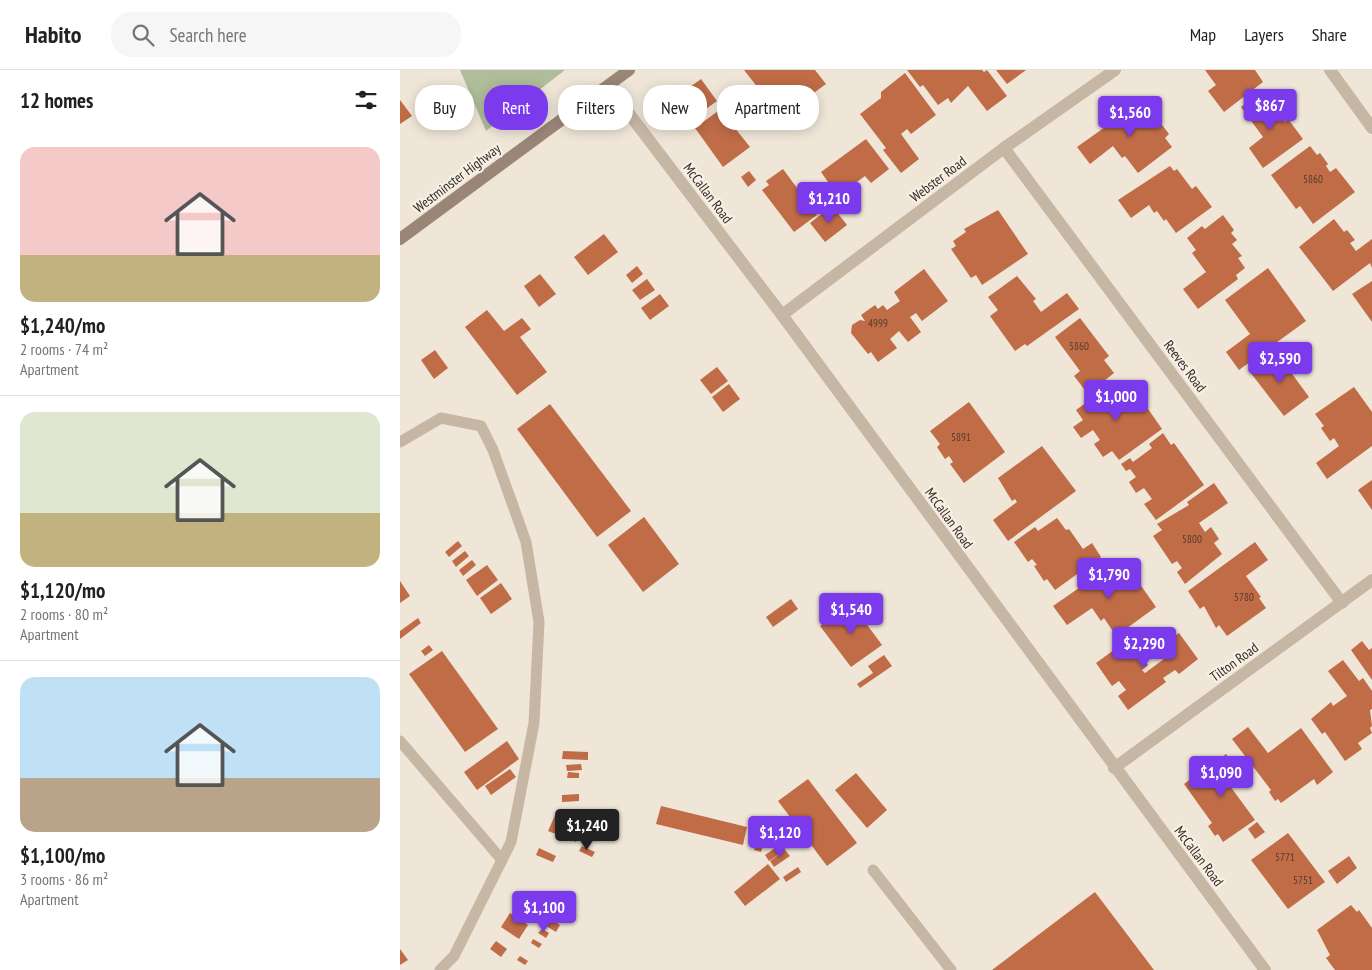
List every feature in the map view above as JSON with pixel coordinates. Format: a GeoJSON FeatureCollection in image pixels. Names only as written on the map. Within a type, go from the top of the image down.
{"type":"FeatureCollection","features":[{"type":"Feature","properties":{"kind":"main road","name":"Westminster Highway"},"geometry":{"type":"LineString","coordinates":[[609,85],[629,70]]}},
{"type":"Feature","properties":{"kind":"main road","name":"Westminster Highway"},"geometry":{"type":"LineString","coordinates":[[400,239],[558,123]]}},
{"type":"Feature","properties":{"kind":"street","name":"Webster Road"},"geometry":{"type":"LineString","coordinates":[[782,315],[1004,148],[1115,70]]}},
{"type":"Feature","properties":{"kind":"street"},"geometry":{"type":"LineString","coordinates":[[1330,70],[1372,128]]}},
{"type":"Feature","properties":{"kind":"street","name":"McCallan Road"},"geometry":{"type":"LineString","coordinates":[[633,119],[782,315],[1114,768],[1265,970]]}},
{"type":"Feature","properties":{"kind":"street","name":"Reeves Road"},"geometry":{"type":"LineString","coordinates":[[1004,148],[1342,603]]}},
{"type":"Feature","properties":{"kind":"street","name":"Tilton Road"},"geometry":{"type":"LineString","coordinates":[[1114,768],[1372,580]]}},
{"type":"Feature","properties":{"kind":"lane"},"geometry":{"type":"LineString","coordinates":[[400,442],[441,418],[480,426],[493,450],[526,542],[539,622],[534,723],[511,842],[454,956],[440,970]]}},
{"type":"Feature","properties":{"kind":"lane"},"geometry":{"type":"LineString","coordinates":[[400,741],[502,860]]}},
{"type":"Feature","properties":{"kind":"lane"},"geometry":{"type":"LineString","coordinates":[[873,870],[951,970]]}},
{"type":"Feature","properties":{"kind":"green space"},"geometry":{"type":"Polygon","coordinates":[[[460,70],[565,70],[546,85],[484,85],[484,126],[474,103],[474,85],[466,85],[460,70]]]}},
{"type":"Feature","properties":{"kind":"building"},"geometry":{"type":"Polygon","coordinates":[[[744,70],[815,70],[826,84],[819,89],[819,85],[756,85],[744,70]]]}},
{"type":"Feature","properties":{"kind":"building"},"geometry":{"type":"Polygon","coordinates":[[[907,70],[982,70],[984,72],[987,70],[1007,96],[987,111],[968,86],[951,103],[948,98],[938,105],[923,85],[920,87],[907,70]]]}},
{"type":"Feature","properties":{"kind":"building"},"geometry":{"type":"Polygon","coordinates":[[[996,70],[1026,70],[1007,84],[996,70]]]}},
{"type":"Feature","properties":{"kind":"building"},"geometry":{"type":"Polygon","coordinates":[[[1205,70],[1255,70],[1263,82],[1224,112],[1208,91],[1216,85],[1205,70]]]}},
{"type":"Feature","properties":{"kind":"building"},"geometry":{"type":"Polygon","coordinates":[[[905,73],[936,115],[911,134],[907,129],[901,134],[919,159],[901,173],[883,150],[886,148],[860,114],[881,98],[881,92],[905,73]]]}},
{"type":"Feature","properties":{"kind":"building"},"geometry":{"type":"Polygon","coordinates":[[[701,79],[705,85],[693,85],[701,79]]]}},
{"type":"Feature","properties":{"kind":"building"},"geometry":{"type":"Polygon","coordinates":[[[707,87],[717,101],[707,108],[707,87]]]}},
{"type":"Feature","properties":{"kind":"building"},"geometry":{"type":"Polygon","coordinates":[[[1262,92],[1285,122],[1288,119],[1303,139],[1263,168],[1249,148],[1263,137],[1241,107],[1262,92]]]}},
{"type":"Feature","properties":{"kind":"building"},"geometry":{"type":"Polygon","coordinates":[[[400,100],[412,116],[400,124],[400,100]]]}},
{"type":"Feature","properties":{"kind":"building"},"geometry":{"type":"Polygon","coordinates":[[[1143,100],[1169,134],[1165,138],[1172,147],[1138,173],[1125,156],[1122,158],[1113,146],[1090,164],[1077,147],[1143,100]]]}},
{"type":"Feature","properties":{"kind":"building"},"geometry":{"type":"Polygon","coordinates":[[[717,112],[717,130],[737,130],[750,147],[723,167],[696,130],[707,130],[707,119],[717,112]]]}},
{"type":"Feature","properties":{"kind":"building"},"geometry":{"type":"Polygon","coordinates":[[[866,139],[889,169],[871,183],[865,176],[838,196],[821,172],[866,139]]]}},
{"type":"Feature","properties":{"kind":"building"},"geometry":{"type":"Polygon","coordinates":[[[1310,146],[1317,155],[1320,153],[1328,164],[1326,166],[1330,172],[1336,168],[1355,192],[1313,224],[1300,206],[1296,209],[1271,175],[1310,146]]]}},
{"type":"Feature","properties":{"kind":"building"},"geometry":{"type":"Polygon","coordinates":[[[1170,166],[1174,171],[1177,169],[1192,189],[1196,186],[1212,207],[1176,233],[1166,219],[1164,221],[1157,211],[1154,213],[1149,205],[1131,218],[1118,200],[1170,166]]]}},
{"type":"Feature","properties":{"kind":"building"},"geometry":{"type":"Polygon","coordinates":[[[783,169],[817,215],[794,232],[762,190],[769,185],[766,181],[783,169]]]}},
{"type":"Feature","properties":{"kind":"building"},"geometry":{"type":"Polygon","coordinates":[[[749,171],[756,180],[748,187],[741,177],[749,171]]]}},
{"type":"Feature","properties":{"kind":"building"},"geometry":{"type":"Polygon","coordinates":[[[832,206],[847,225],[825,242],[810,223],[832,206]]]}},
{"type":"Feature","properties":{"kind":"building"},"geometry":{"type":"Polygon","coordinates":[[[998,210],[1028,254],[982,285],[976,275],[971,278],[951,249],[956,246],[953,241],[966,232],[964,229],[998,210]]]}},
{"type":"Feature","properties":{"kind":"building"},"geometry":{"type":"Polygon","coordinates":[[[1223,215],[1234,230],[1231,233],[1237,240],[1232,244],[1242,256],[1238,258],[1245,268],[1236,275],[1238,279],[1198,309],[1183,289],[1206,272],[1192,253],[1196,250],[1187,238],[1202,226],[1205,229],[1223,215]]]}},
{"type":"Feature","properties":{"kind":"building"},"geometry":{"type":"Polygon","coordinates":[[[1334,219],[1344,232],[1347,230],[1355,240],[1350,243],[1356,251],[1372,239],[1372,268],[1370,263],[1333,291],[1299,247],[1334,219]]]}},
{"type":"Feature","properties":{"kind":"building"},"geometry":{"type":"Polygon","coordinates":[[[604,234],[618,252],[588,275],[574,257],[604,234]]]}},
{"type":"Feature","properties":{"kind":"building"},"geometry":{"type":"Polygon","coordinates":[[[637,266],[643,274],[632,283],[626,275],[637,266]]]}},
{"type":"Feature","properties":{"kind":"building"},"geometry":{"type":"Polygon","coordinates":[[[1268,268],[1306,321],[1239,370],[1226,352],[1250,334],[1225,300],[1268,268]]]}},
{"type":"Feature","properties":{"kind":"building"},"geometry":{"type":"Polygon","coordinates":[[[924,269],[948,301],[922,321],[916,313],[910,317],[921,332],[908,342],[899,331],[890,339],[897,348],[878,362],[871,352],[868,354],[851,333],[852,325],[860,320],[865,321],[861,315],[875,305],[878,309],[883,305],[887,310],[900,301],[894,292],[924,269]]]}},
{"type":"Feature","properties":{"kind":"building"},"geometry":{"type":"Polygon","coordinates":[[[540,274],[556,294],[539,307],[524,286],[540,274]]]}},
{"type":"Feature","properties":{"kind":"building"},"geometry":{"type":"Polygon","coordinates":[[[1017,276],[1036,299],[1033,301],[1041,312],[1067,293],[1079,309],[1027,346],[1025,344],[1015,351],[990,316],[998,310],[988,297],[1017,276]]]}},
{"type":"Feature","properties":{"kind":"building"},"geometry":{"type":"Polygon","coordinates":[[[647,279],[655,290],[640,300],[632,290],[647,279]]]}},
{"type":"Feature","properties":{"kind":"building"},"geometry":{"type":"Polygon","coordinates":[[[1372,281],[1372,322],[1352,294],[1372,281]]]}},
{"type":"Feature","properties":{"kind":"building"},"geometry":{"type":"Polygon","coordinates":[[[660,294],[669,306],[650,320],[641,308],[660,294]]]}},
{"type":"Feature","properties":{"kind":"building"},"geometry":{"type":"Polygon","coordinates":[[[487,310],[504,331],[522,318],[531,329],[520,337],[547,372],[517,395],[465,327],[487,310]]]}},
{"type":"Feature","properties":{"kind":"building"},"geometry":{"type":"Polygon","coordinates":[[[1080,318],[1109,356],[1104,360],[1114,373],[1088,394],[1074,376],[1080,371],[1055,337],[1080,318]]]}},
{"type":"Feature","properties":{"kind":"building"},"geometry":{"type":"Polygon","coordinates":[[[435,350],[448,368],[434,379],[421,360],[435,350]]]}},
{"type":"Feature","properties":{"kind":"building"},"geometry":{"type":"Polygon","coordinates":[[[1276,352],[1309,397],[1284,416],[1250,372],[1276,352]]]}},
{"type":"Feature","properties":{"kind":"building"},"geometry":{"type":"Polygon","coordinates":[[[717,367],[728,381],[711,394],[700,380],[717,367]]]}},
{"type":"Feature","properties":{"kind":"building"},"geometry":{"type":"Polygon","coordinates":[[[1116,381],[1125,393],[1128,391],[1137,403],[1133,405],[1138,412],[1146,406],[1162,429],[1119,460],[1112,451],[1103,457],[1094,444],[1100,440],[1093,430],[1081,438],[1073,427],[1083,420],[1076,410],[1116,381]]]}},
{"type":"Feature","properties":{"kind":"building"},"geometry":{"type":"Polygon","coordinates":[[[729,384],[740,399],[723,412],[712,397],[729,384]]]}},
{"type":"Feature","properties":{"kind":"building"},"geometry":{"type":"Polygon","coordinates":[[[1354,387],[1372,412],[1372,446],[1327,479],[1316,463],[1339,446],[1334,438],[1330,441],[1321,428],[1324,426],[1315,414],[1354,387]]]}},
{"type":"Feature","properties":{"kind":"building"},"geometry":{"type":"Polygon","coordinates":[[[969,402],[1005,452],[964,483],[950,464],[953,462],[949,456],[945,459],[937,447],[940,444],[930,431],[969,402]]]}},
{"type":"Feature","properties":{"kind":"building"},"geometry":{"type":"Polygon","coordinates":[[[550,404],[631,511],[597,537],[517,429],[550,404]]]}},
{"type":"Feature","properties":{"kind":"building"},"geometry":{"type":"Polygon","coordinates":[[[1163,433],[1171,445],[1174,443],[1204,485],[1156,520],[1144,504],[1152,499],[1144,488],[1136,493],[1129,482],[1136,477],[1130,469],[1126,471],[1121,464],[1130,458],[1133,462],[1152,448],[1149,444],[1163,433]]]}},
{"type":"Feature","properties":{"kind":"building"},"geometry":{"type":"Polygon","coordinates":[[[1042,446],[1076,491],[1008,541],[993,520],[1017,502],[1015,499],[1012,501],[998,478],[1042,446]]]}},
{"type":"Feature","properties":{"kind":"building"},"geometry":{"type":"Polygon","coordinates":[[[1372,480],[1372,510],[1358,490],[1372,480]]]}},
{"type":"Feature","properties":{"kind":"building"},"geometry":{"type":"Polygon","coordinates":[[[1214,483],[1228,503],[1199,523],[1205,532],[1211,527],[1219,539],[1214,543],[1222,554],[1185,584],[1177,572],[1182,568],[1177,561],[1172,564],[1153,536],[1162,530],[1157,524],[1189,505],[1187,502],[1214,483]]]}},
{"type":"Feature","properties":{"kind":"building"},"geometry":{"type":"Polygon","coordinates":[[[644,517],[679,564],[643,592],[608,545],[644,517]]]}},
{"type":"Feature","properties":{"kind":"building"},"geometry":{"type":"Polygon","coordinates":[[[1057,518],[1066,530],[1069,529],[1083,549],[1092,543],[1101,557],[1055,590],[1047,579],[1044,581],[1034,566],[1037,565],[1032,559],[1028,562],[1014,542],[1035,527],[1038,531],[1057,518]]]}},
{"type":"Feature","properties":{"kind":"building"},"geometry":{"type":"Polygon","coordinates":[[[458,541],[462,546],[449,557],[445,552],[458,541]]]}},
{"type":"Feature","properties":{"kind":"building"},"geometry":{"type":"Polygon","coordinates":[[[1255,542],[1268,560],[1246,576],[1261,597],[1259,598],[1266,608],[1227,636],[1219,625],[1216,628],[1204,606],[1200,609],[1188,591],[1255,542]]]}},
{"type":"Feature","properties":{"kind":"building"},"geometry":{"type":"Polygon","coordinates":[[[465,551],[469,556],[456,567],[452,561],[465,551]]]}},
{"type":"Feature","properties":{"kind":"building"},"geometry":{"type":"Polygon","coordinates":[[[472,560],[476,565],[463,576],[459,570],[472,560]]]}},
{"type":"Feature","properties":{"kind":"building"},"geometry":{"type":"Polygon","coordinates":[[[1125,563],[1156,607],[1116,636],[1104,618],[1101,621],[1092,608],[1067,625],[1053,606],[1102,572],[1106,577],[1125,563]]]}},
{"type":"Feature","properties":{"kind":"building"},"geometry":{"type":"Polygon","coordinates":[[[487,565],[498,580],[477,596],[466,580],[487,565]]]}},
{"type":"Feature","properties":{"kind":"building"},"geometry":{"type":"Polygon","coordinates":[[[400,581],[410,596],[400,603],[400,581]]]}},
{"type":"Feature","properties":{"kind":"building"},"geometry":{"type":"Polygon","coordinates":[[[501,583],[512,599],[491,614],[480,598],[501,583]]]}},
{"type":"Feature","properties":{"kind":"building"},"geometry":{"type":"Polygon","coordinates":[[[791,599],[798,609],[773,627],[766,617],[791,599]]]}},
{"type":"Feature","properties":{"kind":"building"},"geometry":{"type":"Polygon","coordinates":[[[851,603],[882,645],[851,667],[820,626],[851,603]]]}},
{"type":"Feature","properties":{"kind":"building"},"geometry":{"type":"Polygon","coordinates":[[[418,618],[421,623],[400,639],[400,631],[418,618]]]}},
{"type":"Feature","properties":{"kind":"building"},"geometry":{"type":"Polygon","coordinates":[[[1179,633],[1198,659],[1179,674],[1175,670],[1163,678],[1166,682],[1128,710],[1118,696],[1126,690],[1119,681],[1112,686],[1096,663],[1129,639],[1148,665],[1142,670],[1145,673],[1168,656],[1161,646],[1179,633]]]}},
{"type":"Feature","properties":{"kind":"building"},"geometry":{"type":"Polygon","coordinates":[[[1362,641],[1369,650],[1372,648],[1372,680],[1351,650],[1362,641]]]}},
{"type":"Feature","properties":{"kind":"building"},"geometry":{"type":"Polygon","coordinates":[[[429,645],[433,650],[425,656],[421,651],[429,645]]]}},
{"type":"Feature","properties":{"kind":"building"},"geometry":{"type":"Polygon","coordinates":[[[442,651],[498,729],[465,752],[409,674],[442,651]]]}},
{"type":"Feature","properties":{"kind":"building"},"geometry":{"type":"Polygon","coordinates":[[[884,655],[892,666],[860,688],[857,684],[873,673],[868,666],[884,655]]]}},
{"type":"Feature","properties":{"kind":"building"},"geometry":{"type":"Polygon","coordinates":[[[1343,660],[1359,681],[1363,678],[1372,691],[1372,709],[1370,710],[1372,726],[1370,728],[1372,733],[1358,743],[1362,749],[1345,761],[1325,732],[1322,734],[1311,719],[1331,702],[1333,706],[1347,696],[1328,671],[1343,660]]]}},
{"type":"Feature","properties":{"kind":"building"},"geometry":{"type":"Polygon","coordinates":[[[1248,727],[1268,753],[1301,728],[1333,772],[1317,785],[1314,779],[1281,803],[1278,799],[1275,801],[1269,792],[1271,790],[1232,739],[1248,727]]]}},
{"type":"Feature","properties":{"kind":"building"},"geometry":{"type":"Polygon","coordinates":[[[507,741],[519,759],[477,790],[464,772],[507,741]]]}},
{"type":"Feature","properties":{"kind":"building"},"geometry":{"type":"Polygon","coordinates":[[[563,751],[588,752],[588,760],[562,759],[563,751]]]}},
{"type":"Feature","properties":{"kind":"building"},"geometry":{"type":"Polygon","coordinates":[[[1226,754],[1243,777],[1230,786],[1255,820],[1223,842],[1218,834],[1215,836],[1208,826],[1212,823],[1184,784],[1226,754]]]}},
{"type":"Feature","properties":{"kind":"building"},"geometry":{"type":"Polygon","coordinates":[[[581,764],[582,770],[567,771],[566,765],[581,764]]]}},
{"type":"Feature","properties":{"kind":"building"},"geometry":{"type":"Polygon","coordinates":[[[510,769],[516,777],[491,795],[485,786],[510,769]]]}},
{"type":"Feature","properties":{"kind":"building"},"geometry":{"type":"Polygon","coordinates":[[[568,772],[579,773],[579,778],[567,778],[568,772]]]}},
{"type":"Feature","properties":{"kind":"building"},"geometry":{"type":"Polygon","coordinates":[[[856,773],[887,810],[867,828],[835,790],[856,773]]]}},
{"type":"Feature","properties":{"kind":"building"},"geometry":{"type":"Polygon","coordinates":[[[808,779],[857,843],[827,866],[778,801],[808,779]]]}},
{"type":"Feature","properties":{"kind":"building"},"geometry":{"type":"Polygon","coordinates":[[[579,794],[579,801],[562,802],[562,795],[579,794]]]}},
{"type":"Feature","properties":{"kind":"building"},"geometry":{"type":"Polygon","coordinates":[[[661,806],[747,827],[743,845],[656,824],[661,806]]]}},
{"type":"Feature","properties":{"kind":"building"},"geometry":{"type":"Polygon","coordinates":[[[557,811],[584,822],[576,842],[548,831],[557,811]]]}},
{"type":"Feature","properties":{"kind":"building"},"geometry":{"type":"Polygon","coordinates":[[[1257,822],[1265,832],[1255,839],[1248,829],[1257,822]]]}},
{"type":"Feature","properties":{"kind":"building"},"geometry":{"type":"Polygon","coordinates":[[[758,832],[766,834],[761,852],[754,850],[758,832]]]}},
{"type":"Feature","properties":{"kind":"building"},"geometry":{"type":"Polygon","coordinates":[[[1288,833],[1325,882],[1288,909],[1251,860],[1288,833]]]}},
{"type":"Feature","properties":{"kind":"building"},"geometry":{"type":"Polygon","coordinates":[[[781,844],[785,850],[769,861],[765,855],[781,844]]]}},
{"type":"Feature","properties":{"kind":"building"},"geometry":{"type":"Polygon","coordinates":[[[582,846],[595,852],[592,857],[579,851],[582,846]]]}},
{"type":"Feature","properties":{"kind":"building"},"geometry":{"type":"Polygon","coordinates":[[[539,848],[556,856],[553,862],[536,855],[539,848]]]}},
{"type":"Feature","properties":{"kind":"building"},"geometry":{"type":"Polygon","coordinates":[[[785,850],[790,856],[774,867],[770,861],[785,850]]]}},
{"type":"Feature","properties":{"kind":"building"},"geometry":{"type":"Polygon","coordinates":[[[1349,856],[1357,868],[1337,884],[1328,871],[1349,856]]]}},
{"type":"Feature","properties":{"kind":"building"},"geometry":{"type":"Polygon","coordinates":[[[768,864],[780,879],[745,906],[734,892],[768,864]]]}},
{"type":"Feature","properties":{"kind":"building"},"geometry":{"type":"Polygon","coordinates":[[[798,867],[801,872],[786,882],[783,877],[798,867]]]}},
{"type":"Feature","properties":{"kind":"building"},"geometry":{"type":"Polygon","coordinates":[[[1095,892],[1154,970],[992,970],[1095,892]]]}},
{"type":"Feature","properties":{"kind":"building"},"geometry":{"type":"Polygon","coordinates":[[[518,903],[530,910],[526,917],[514,910],[518,903]]]}},
{"type":"Feature","properties":{"kind":"building"},"geometry":{"type":"Polygon","coordinates":[[[1351,905],[1357,912],[1359,910],[1372,928],[1372,970],[1335,970],[1326,958],[1330,955],[1317,930],[1351,905]]]}},
{"type":"Feature","properties":{"kind":"building"},"geometry":{"type":"Polygon","coordinates":[[[510,913],[528,925],[519,939],[501,927],[510,913]]]}},
{"type":"Feature","properties":{"kind":"building"},"geometry":{"type":"Polygon","coordinates":[[[545,916],[560,925],[556,932],[541,923],[545,916]]]}},
{"type":"Feature","properties":{"kind":"building"},"geometry":{"type":"Polygon","coordinates":[[[542,929],[549,933],[546,938],[538,933],[542,929]]]}},
{"type":"Feature","properties":{"kind":"building"},"geometry":{"type":"Polygon","coordinates":[[[533,939],[542,944],[539,948],[531,943],[533,939]]]}},
{"type":"Feature","properties":{"kind":"building"},"geometry":{"type":"Polygon","coordinates":[[[496,941],[507,949],[501,957],[490,949],[496,941]]]}},
{"type":"Feature","properties":{"kind":"building"},"geometry":{"type":"Polygon","coordinates":[[[400,949],[408,960],[400,965],[400,949]]]}},
{"type":"Feature","properties":{"kind":"building"},"geometry":{"type":"Polygon","coordinates":[[[520,956],[528,961],[525,965],[517,960],[520,956]]]}}]}
